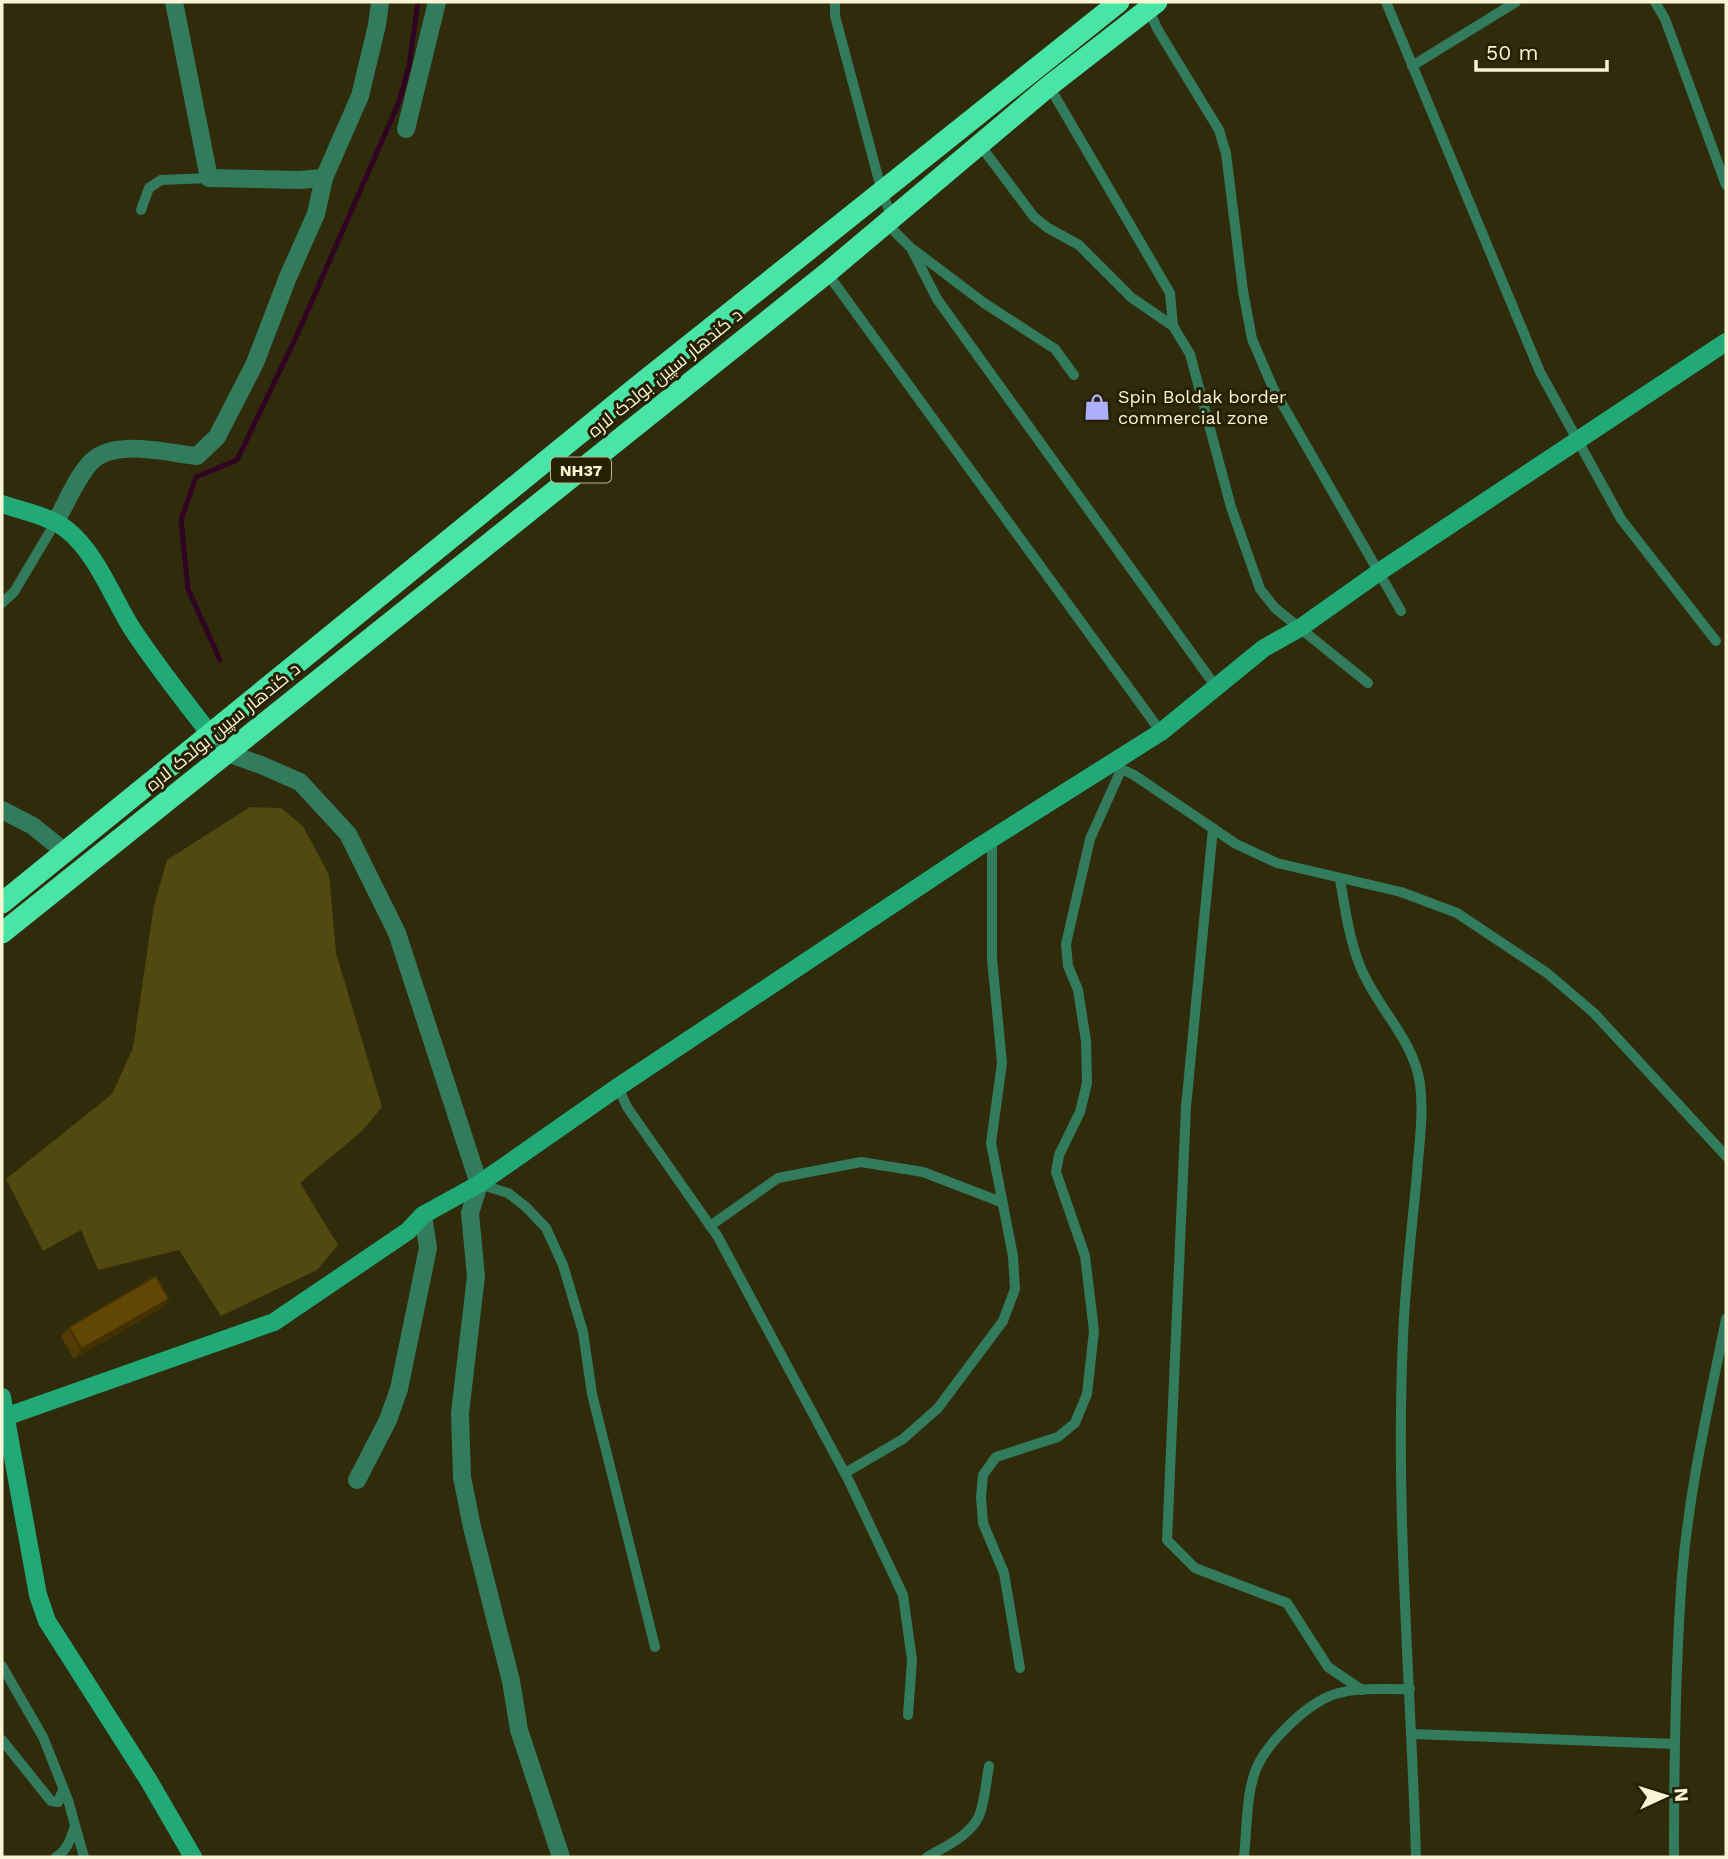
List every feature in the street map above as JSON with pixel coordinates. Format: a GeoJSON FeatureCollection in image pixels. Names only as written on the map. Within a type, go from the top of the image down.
{"type":"FeatureCollection","features":[{"type":"Feature","properties":{"kind":"highway","name":"د کندهار سپین بولدک لاره"},"geometry":{"type":"LineString","coordinates":[[2,903],[628,395],[1119,2]]}},
{"type":"Feature","properties":{"kind":"highway","name":"د کندهار سپین بولدک لاره"},"geometry":{"type":"LineString","coordinates":[[2,933],[827,273],[1049,86],[1152,5]]}},
{"type":"Feature","properties":{"kind":"street"},"geometry":{"type":"LineString","coordinates":[[174,2],[209,178],[324,178]]}},
{"type":"Feature","properties":{"kind":"street"},"geometry":{"type":"LineString","coordinates":[[55,523],[92,460],[111,450],[137,448],[197,456],[218,438],[255,363],[316,214],[324,178],[360,96],[380,2]]}},
{"type":"Feature","properties":{"kind":"street"},"geometry":{"type":"LineString","coordinates":[[406,129],[437,2]]}},
{"type":"Feature","properties":{"kind":"street"},"geometry":{"type":"LineString","coordinates":[[5,1417],[274,1322],[408,1231],[423,1215],[479,1184],[618,1087],[992,838],[1116,766],[1264,648],[1300,628],[1379,572],[1726,342]]}},
{"type":"Feature","properties":{"kind":"street"},"geometry":{"type":"LineString","coordinates":[[2,504],[55,523],[83,546],[163,673],[227,753],[300,782],[348,834],[397,933],[479,1184],[470,1213],[476,1276],[460,1413],[462,1477],[511,1681],[519,1730],[561,1857]]}},
{"type":"Feature","properties":{"kind":"street"},"geometry":{"type":"LineString","coordinates":[[2,810],[33,826],[65,852]]}},
{"type":"Feature","properties":{"kind":"street"},"geometry":{"type":"LineString","coordinates":[[357,1480],[388,1420],[398,1389],[428,1248],[423,1215]]}},
{"type":"Feature","properties":{"kind":"street"},"geometry":{"type":"LineString","coordinates":[[2,1397],[38,1595],[47,1621],[149,1781],[193,1857]]}},
{"type":"Feature","properties":{"kind":"lane"},"geometry":{"type":"LineString","coordinates":[[835,2],[835,16],[889,221],[911,248],[937,299],[1216,687]]}},
{"type":"Feature","properties":{"kind":"lane"},"geometry":{"type":"LineString","coordinates":[[1386,2],[1540,372],[1621,519],[1716,641]]}},
{"type":"Feature","properties":{"kind":"lane"},"geometry":{"type":"LineString","coordinates":[[1412,66],[1516,2]]}},
{"type":"Feature","properties":{"kind":"lane"},"geometry":{"type":"LineString","coordinates":[[1655,2],[1665,19],[1726,185]]}},
{"type":"Feature","properties":{"kind":"lane"},"geometry":{"type":"LineString","coordinates":[[1152,5],[1158,30],[1219,130],[1226,153],[1243,291],[1252,339],[1273,387],[1401,611]]}},
{"type":"Feature","properties":{"kind":"lane"},"geometry":{"type":"LineString","coordinates":[[1049,86],[1170,293],[1173,326]]}},
{"type":"Feature","properties":{"kind":"lane"},"geometry":{"type":"LineString","coordinates":[[980,145],[1034,217],[1079,245],[1132,298],[1173,326],[1190,354],[1231,507],[1260,589],[1275,608],[1368,683]]}},
{"type":"Feature","properties":{"kind":"lane"},"geometry":{"type":"LineString","coordinates":[[141,210],[149,188],[161,180],[209,178]]}},
{"type":"Feature","properties":{"kind":"lane"},"geometry":{"type":"LineString","coordinates":[[911,248],[984,303],[1055,349],[1074,375]]}},
{"type":"Feature","properties":{"kind":"lane"},"geometry":{"type":"LineString","coordinates":[[827,273],[1161,732]]}},
{"type":"Feature","properties":{"kind":"lane"},"geometry":{"type":"LineString","coordinates":[[2,603],[14,592],[55,523]]}},
{"type":"Feature","properties":{"kind":"lane"},"geometry":{"type":"LineString","coordinates":[[1020,1668],[1004,1573],[983,1523],[983,1475],[996,1457],[1058,1437],[1075,1423],[1087,1394],[1094,1331],[1085,1256],[1056,1172],[1059,1155],[1080,1112],[1087,1083],[1086,1041],[1078,990],[1068,966],[1066,944],[1090,839],[1116,766],[1134,775],[1236,844],[1277,863],[1401,892],[1457,912],[1547,973],[1594,1013],[1726,1156]]}},
{"type":"Feature","properties":{"kind":"lane"},"geometry":{"type":"LineString","coordinates":[[1213,828],[1186,1107],[1167,1540],[1195,1568],[1287,1603],[1328,1667],[1362,1690]]}},
{"type":"Feature","properties":{"kind":"lane"},"geometry":{"type":"LineString","coordinates":[[845,1473],[903,1439],[938,1408],[1003,1321],[1015,1289],[1013,1256],[991,1143],[1002,1063],[992,959],[992,838]]}},
{"type":"Feature","properties":{"kind":"lane"},"geometry":{"type":"LineString","coordinates":[[1340,879],[1347,924],[1361,968],[1406,1044],[1420,1081],[1422,1111],[1402,1338],[1402,1526],[1416,1857]]}},
{"type":"Feature","properties":{"kind":"lane"},"geometry":{"type":"LineString","coordinates":[[618,1087],[627,1107],[710,1226],[845,1473],[903,1595],[912,1660],[908,1715]]}},
{"type":"Feature","properties":{"kind":"lane"},"geometry":{"type":"LineString","coordinates":[[710,1226],[778,1178],[861,1162],[923,1172],[1001,1202]]}},
{"type":"Feature","properties":{"kind":"lane"},"geometry":{"type":"LineString","coordinates":[[479,1184],[508,1193],[526,1207],[547,1228],[563,1265],[583,1332],[592,1394],[655,1647]]}},
{"type":"Feature","properties":{"kind":"lane"},"geometry":{"type":"LineString","coordinates":[[1674,1857],[1674,1744],[1682,1574],[1697,1460],[1726,1319]]}},
{"type":"Feature","properties":{"kind":"lane"},"geometry":{"type":"LineString","coordinates":[[2,1666],[43,1737],[84,1857]]}},
{"type":"Feature","properties":{"kind":"lane"},"geometry":{"type":"LineString","coordinates":[[1244,1857],[1257,1766],[1278,1738],[1308,1708],[1331,1695],[1362,1690],[1410,1689]]}},
{"type":"Feature","properties":{"kind":"lane"},"geometry":{"type":"LineString","coordinates":[[1412,1734],[1674,1744]]}},
{"type":"Feature","properties":{"kind":"lane"},"geometry":{"type":"LineString","coordinates":[[2,1740],[51,1801],[58,1802],[63,1790]]}},
{"type":"Feature","properties":{"kind":"lane"},"geometry":{"type":"LineString","coordinates":[[927,1857],[969,1829],[979,1816],[989,1766]]}},
{"type":"Feature","properties":{"kind":"lane"},"geometry":{"type":"LineString","coordinates":[[56,1857],[68,1844],[75,1826]]}},
{"type":"Feature","properties":{"kind":"shaded area"},"geometry":{"type":"Polygon","coordinates":[[[250,807],[281,808],[303,826],[329,875],[336,953],[382,1107],[362,1131],[300,1183],[338,1245],[317,1270],[221,1316],[179,1250],[98,1270],[81,1230],[43,1251],[6,1179],[112,1094],[133,1048],[154,905],[167,860],[250,807]]]}},
{"type":"Feature","properties":{"kind":"building"},"geometry":{"type":"Polygon","coordinates":[[[156,1276],[169,1299],[81,1349],[69,1327],[156,1276]]]}},
{"type":"Feature","properties":{"kind":"waterway"},"geometry":{"type":"LineString","coordinates":[[220,660],[188,589],[181,520],[196,477],[237,460],[297,335],[399,102],[409,66],[418,2]]}},
{"type":"Feature","properties":{"kind":"place","name":"Spin Boldak border commercial zone"},"geometry":{"type":"Point","coordinates":[1097,407]}}]}
